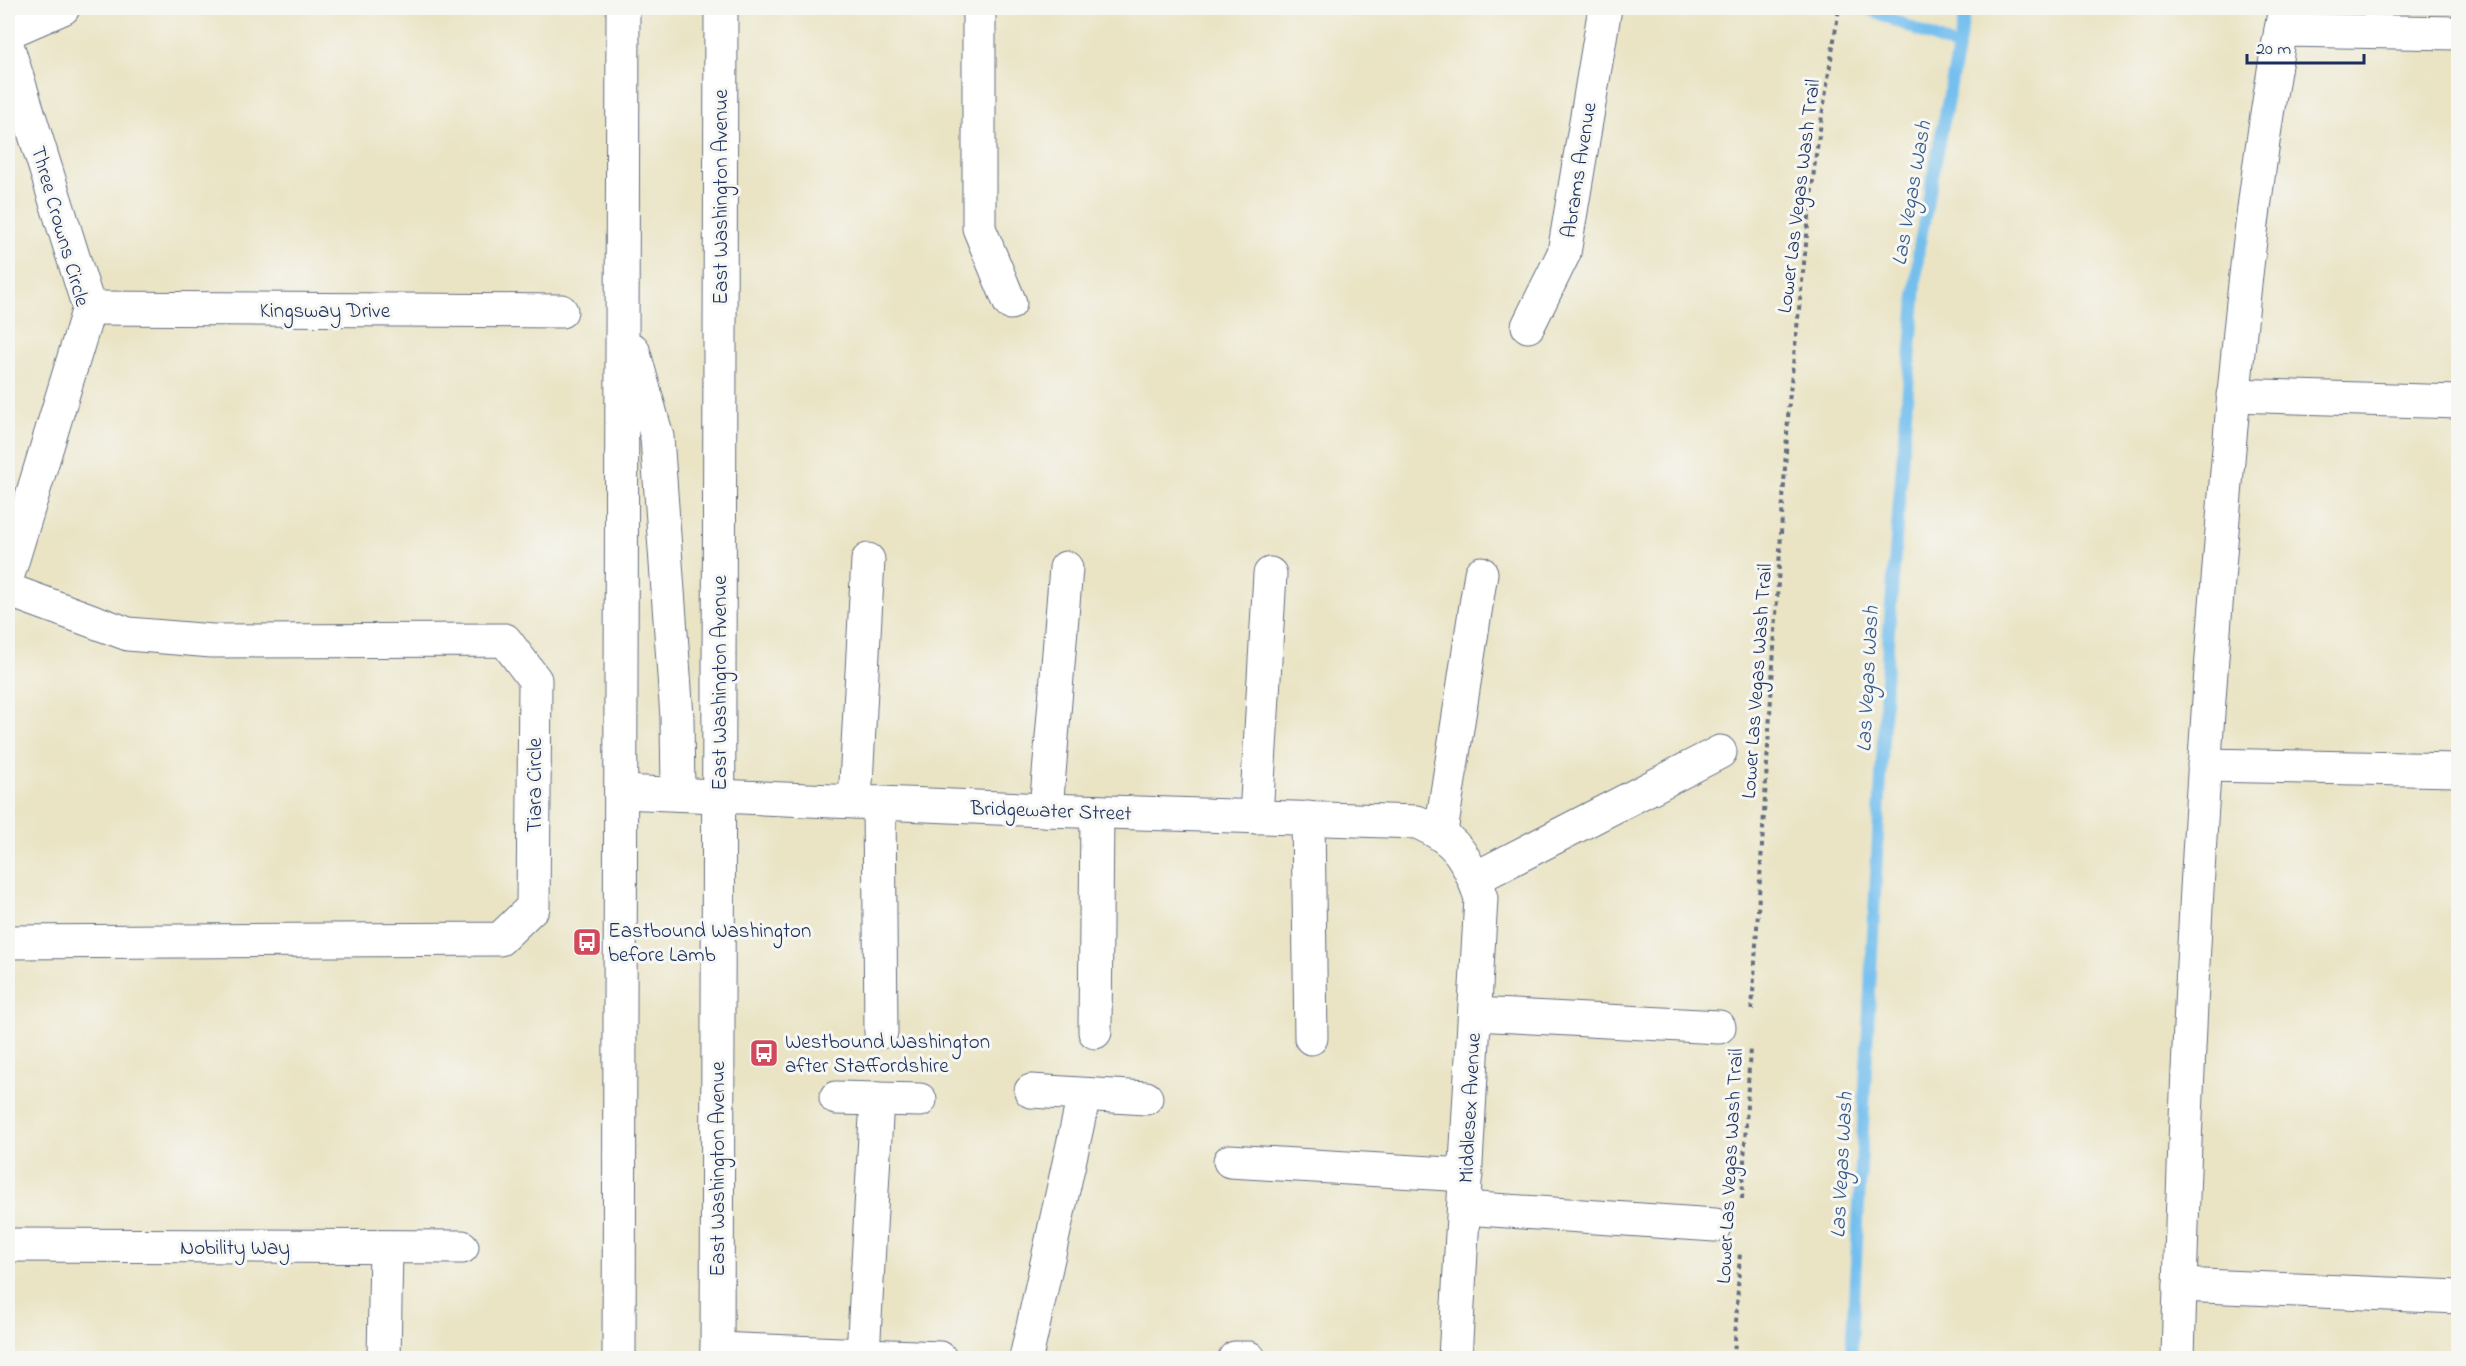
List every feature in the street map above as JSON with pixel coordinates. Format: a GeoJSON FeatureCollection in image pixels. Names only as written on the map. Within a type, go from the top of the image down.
{"type":"FeatureCollection","features":[{"type":"Feature","properties":{"kind":"street"},"geometry":{"type":"LineString","coordinates":[[8,32],[63,8]]}},
{"type":"Feature","properties":{"kind":"street"},"geometry":{"type":"LineString","coordinates":[[619,1359],[623,8]]}},
{"type":"Feature","properties":{"kind":"street","name":"East Washington Avenue"},"geometry":{"type":"LineString","coordinates":[[717,1354],[721,8]]}},
{"type":"Feature","properties":{"kind":"street"},"geometry":{"type":"LineString","coordinates":[[979,8],[979,228],[1010,303]]}},
{"type":"Feature","properties":{"kind":"street","name":"Abrams Avenue"},"geometry":{"type":"LineString","coordinates":[[1528,326],[1564,253],[1605,8]]}},
{"type":"Feature","properties":{"kind":"street"},"geometry":{"type":"LineString","coordinates":[[2178,1359],[2204,765],[2233,395],[2264,123],[2283,19],[2458,33]]}},
{"type":"Feature","properties":{"kind":"street","name":"Three Crowns Circle"},"geometry":{"type":"LineString","coordinates":[[8,48],[89,308],[8,575]]}},
{"type":"Feature","properties":{"kind":"street","name":"Kingsway Drive"},"geometry":{"type":"LineString","coordinates":[[89,308],[561,311]]}},
{"type":"Feature","properties":{"kind":"street"},"geometry":{"type":"LineString","coordinates":[[622,311],[657,437],[677,717],[678,794]]}},
{"type":"Feature","properties":{"kind":"street"},"geometry":{"type":"LineString","coordinates":[[2233,395],[2458,402]]}},
{"type":"Feature","properties":{"kind":"street"},"geometry":{"type":"LineString","coordinates":[[868,560],[867,802],[881,1032]]}},
{"type":"Feature","properties":{"kind":"street"},"geometry":{"type":"LineString","coordinates":[[1046,810],[1066,567]]}},
{"type":"Feature","properties":{"kind":"street"},"geometry":{"type":"LineString","coordinates":[[1441,832],[1481,573]]}},
{"type":"Feature","properties":{"kind":"street"},"geometry":{"type":"LineString","coordinates":[[1256,817],[1270,574]]}},
{"type":"Feature","properties":{"kind":"street","name":"Tiara Circle"},"geometry":{"type":"LineString","coordinates":[[8,590],[128,634],[212,641],[505,640],[535,680],[535,692],[533,908],[500,939],[8,942]]}},
{"type":"Feature","properties":{"kind":"street"},"geometry":{"type":"LineString","coordinates":[[1471,870],[1720,753]]}},
{"type":"Feature","properties":{"kind":"street"},"geometry":{"type":"LineString","coordinates":[[2204,765],[2458,770]]}},
{"type":"Feature","properties":{"kind":"street","name":"Bridgewater Street"},"geometry":{"type":"LineString","coordinates":[[621,792],[1097,812],[1417,822],[1441,832],[1471,870]]}},
{"type":"Feature","properties":{"kind":"street"},"geometry":{"type":"LineString","coordinates":[[1095,1032],[1097,812]]}},
{"type":"Feature","properties":{"kind":"street"},"geometry":{"type":"LineString","coordinates":[[1308,818],[1311,1038]]}},
{"type":"Feature","properties":{"kind":"street","name":"Middlesex Avenue"},"geometry":{"type":"LineString","coordinates":[[1455,1359],[1481,898],[1471,870]]}},
{"type":"Feature","properties":{"kind":"street"},"geometry":{"type":"LineString","coordinates":[[1475,1014],[1719,1027]]}},
{"type":"Feature","properties":{"kind":"street"},"geometry":{"type":"LineString","coordinates":[[1031,1091],[1146,1098]]}},
{"type":"Feature","properties":{"kind":"street"},"geometry":{"type":"LineString","coordinates":[[1026,1359],[1084,1095]]}},
{"type":"Feature","properties":{"kind":"street"},"geometry":{"type":"LineString","coordinates":[[836,1098],[920,1100]]}},
{"type":"Feature","properties":{"kind":"street"},"geometry":{"type":"LineString","coordinates":[[876,1356],[877,1099]]}},
{"type":"Feature","properties":{"kind":"street"},"geometry":{"type":"LineString","coordinates":[[1230,1161],[1466,1175]]}},
{"type":"Feature","properties":{"kind":"street"},"geometry":{"type":"LineString","coordinates":[[1464,1208],[1727,1233]]}},
{"type":"Feature","properties":{"kind":"street","name":"Nobility Way"},"geometry":{"type":"LineString","coordinates":[[8,1245],[462,1247]]}},
{"type":"Feature","properties":{"kind":"street"},"geometry":{"type":"LineString","coordinates":[[384,1359],[386,1248]]}},
{"type":"Feature","properties":{"kind":"street"},"geometry":{"type":"LineString","coordinates":[[2180,1285],[2458,1297]]}},
{"type":"Feature","properties":{"kind":"street"},"geometry":{"type":"LineString","coordinates":[[717,1354],[940,1359]]}},
{"type":"Feature","properties":{"kind":"path","name":"Lower Las Vegas Wash Trail"},"geometry":{"type":"LineString","coordinates":[[1752,1016],[1789,402],[1815,161],[1839,8]]}},
{"type":"Feature","properties":{"kind":"path","name":"Lower Las Vegas Wash Trail"},"geometry":{"type":"LineString","coordinates":[[1742,1205],[1751,1040]]}},
{"type":"Feature","properties":{"kind":"path","name":"Lower Las Vegas Wash Trail"},"geometry":{"type":"LineString","coordinates":[[1727,1233],[1734,1359]]}},
{"type":"Feature","properties":{"kind":"waterway"},"geometry":{"type":"LineString","coordinates":[[1867,8],[1958,48]]}},
{"type":"Feature","properties":{"kind":"waterway","name":"Las Vegas Wash"},"geometry":{"type":"LineString","coordinates":[[1851,1358],[1888,643],[1919,247],[1966,8]]}},
{"type":"Feature","properties":{"kind":"place","name":"Eastbound Washington before Lamb"},"geometry":{"type":"Point","coordinates":[587,942]}},
{"type":"Feature","properties":{"kind":"place","name":"Westbound Washington after Staffordshire"},"geometry":{"type":"Point","coordinates":[764,1053]}}]}
